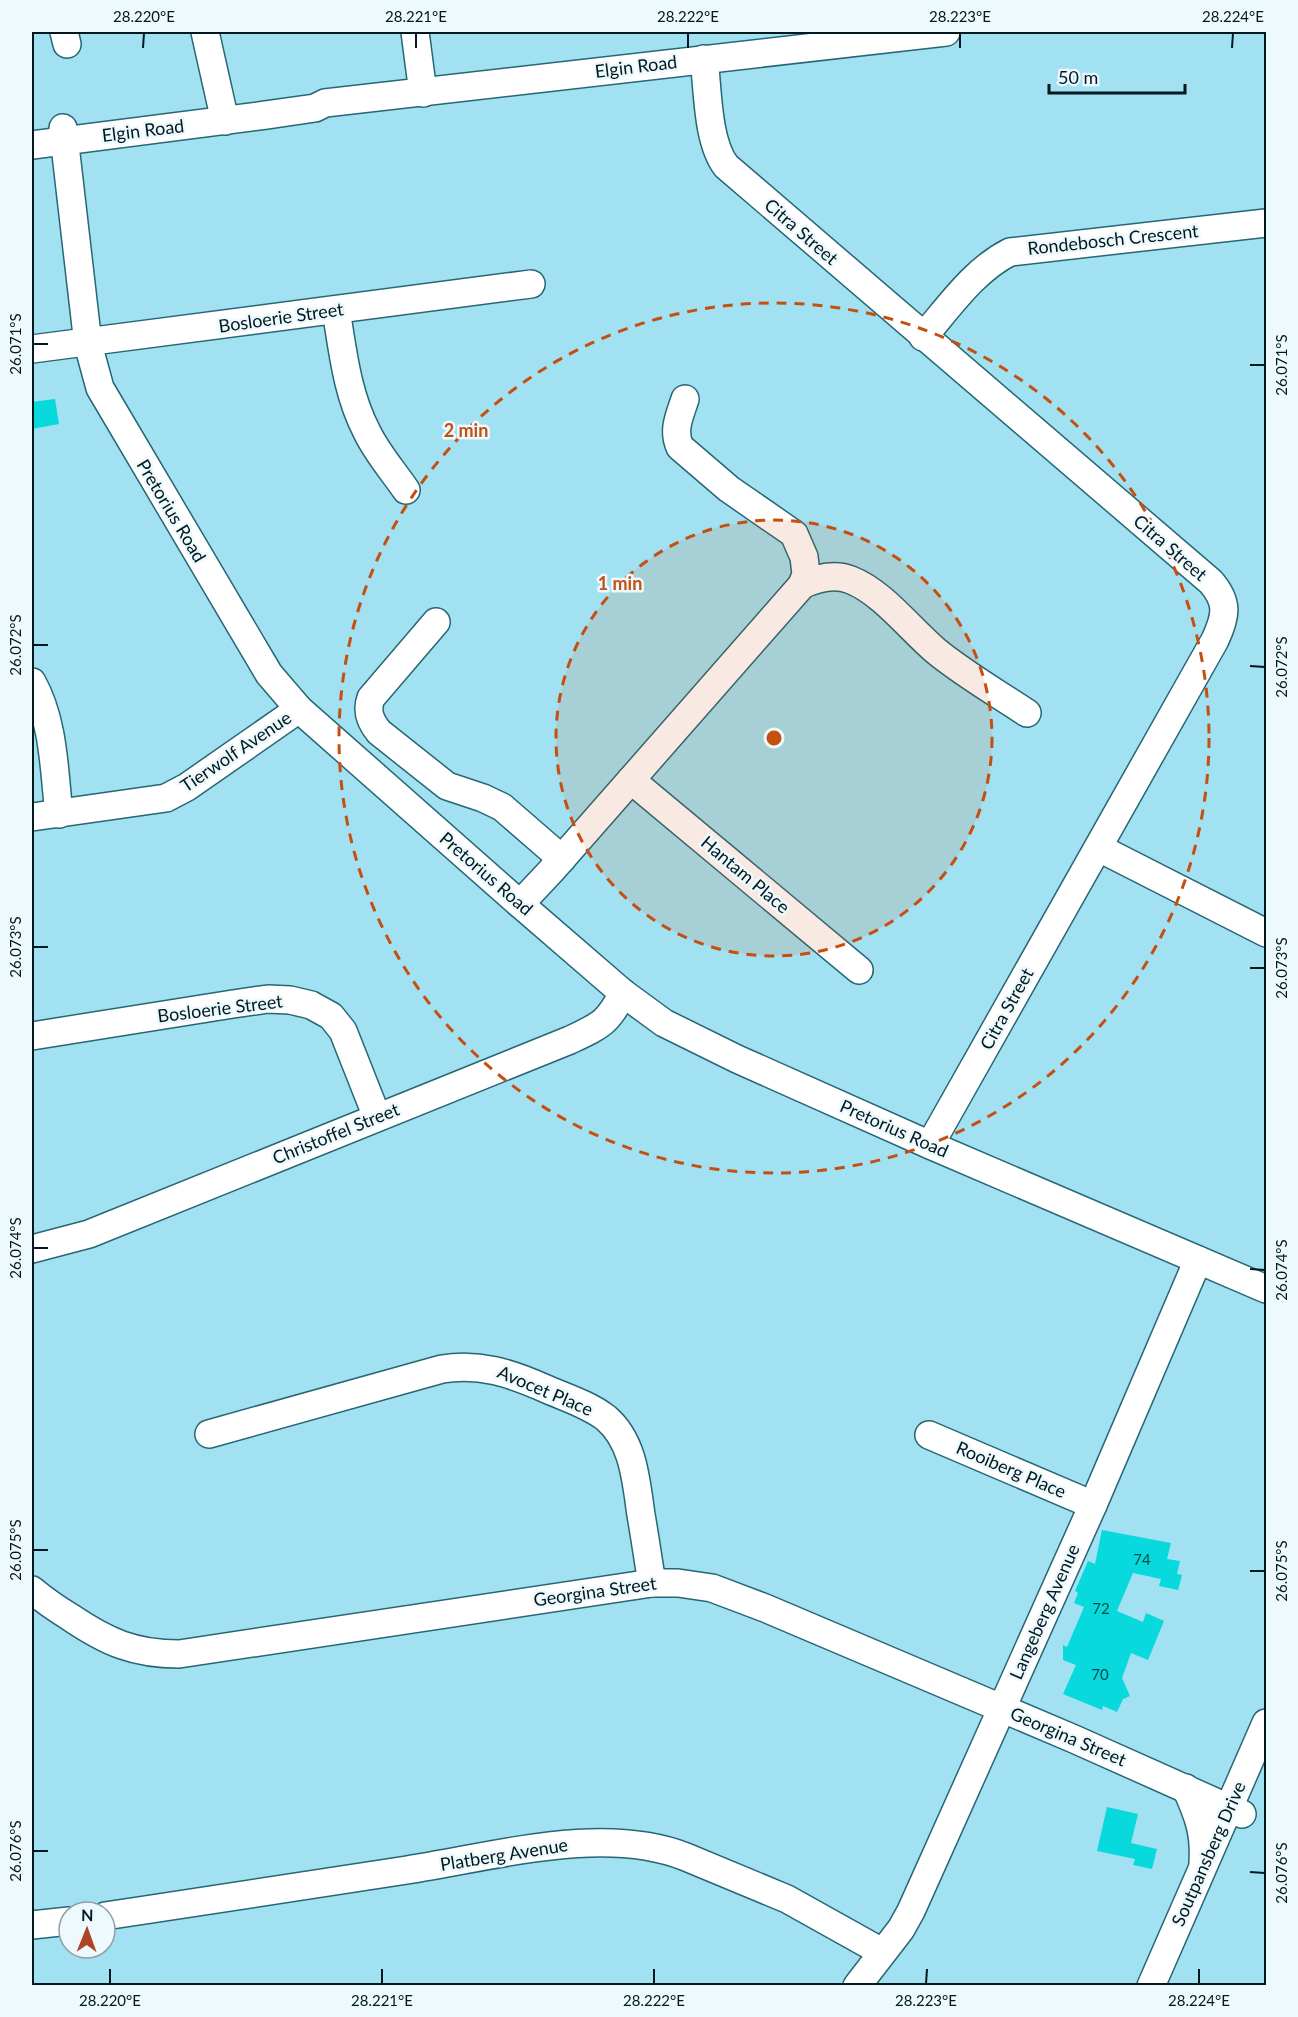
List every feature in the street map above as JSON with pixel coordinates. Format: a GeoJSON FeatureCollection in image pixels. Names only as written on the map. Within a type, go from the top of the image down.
{"type":"FeatureCollection","features":[{"type":"Feature","properties":{"kind":"street"},"geometry":{"type":"LineString","coordinates":[[205,32],[224,115]]}},
{"type":"Feature","properties":{"kind":"street"},"geometry":{"type":"LineString","coordinates":[[415,32],[423,93]]}},
{"type":"Feature","properties":{"kind":"street","name":"Elgin Road"},"geometry":{"type":"LineString","coordinates":[[32,132],[65,134],[224,115],[316,100],[325,104],[908,34],[946,32]]}},
{"type":"Feature","properties":{"kind":"street","name":"Citra Street"},"geometry":{"type":"LineString","coordinates":[[704,59],[713,138],[719,158],[726,166],[1211,582],[1220,593],[1224,615],[1215,640],[930,1145]]}},
{"type":"Feature","properties":{"kind":"street","name":"Elgin Road"},"geometry":{"type":"LineString","coordinates":[[32,145],[65,134]]}},
{"type":"Feature","properties":{"kind":"street","name":"Pretorius Road"},"geometry":{"type":"LineString","coordinates":[[65,134],[88,344],[94,371],[108,405],[268,674],[299,709],[623,993],[650,1014],[681,1033],[930,1145],[1266,1289]]}},
{"type":"Feature","properties":{"kind":"street","name":"Rondebosch Crescent"},"geometry":{"type":"LineString","coordinates":[[923,337],[973,280],[999,258],[1010,252],[1266,223]]}},
{"type":"Feature","properties":{"kind":"street","name":"Bosloerie Street"},"geometry":{"type":"LineString","coordinates":[[32,350],[531,284]]}},
{"type":"Feature","properties":{"kind":"street"},"geometry":{"type":"LineString","coordinates":[[336,310],[345,370],[357,413],[368,435],[406,490]]}},
{"type":"Feature","properties":{"kind":"street"},"geometry":{"type":"LineString","coordinates":[[520,904],[802,585],[806,574],[804,557],[794,534],[729,489],[680,447],[676,428],[685,399]]}},
{"type":"Feature","properties":{"kind":"street"},"geometry":{"type":"LineString","coordinates":[[802,585],[826,577],[845,578],[862,585],[938,653],[1028,713]]}},
{"type":"Feature","properties":{"kind":"street"},"geometry":{"type":"LineString","coordinates":[[435,622],[370,698],[368,705],[372,724],[440,782],[453,789],[496,803],[562,859]]}},
{"type":"Feature","properties":{"kind":"street"},"geometry":{"type":"LineString","coordinates":[[32,682],[48,720],[59,814]]}},
{"type":"Feature","properties":{"kind":"street","name":"Tierwolf Avenue"},"geometry":{"type":"LineString","coordinates":[[32,817],[147,802],[174,795],[299,709]]}},
{"type":"Feature","properties":{"kind":"street","name":"Hantam Place"},"geometry":{"type":"LineString","coordinates":[[631,780],[859,970]]}},
{"type":"Feature","properties":{"kind":"street"},"geometry":{"type":"LineString","coordinates":[[1099,848],[1266,933]]}},
{"type":"Feature","properties":{"kind":"street","name":"Christoffel Street"},"geometry":{"type":"LineString","coordinates":[[32,1249],[89,1234],[593,1029],[614,1012],[623,993]]}},
{"type":"Feature","properties":{"kind":"street","name":"Bosloerie Street"},"geometry":{"type":"LineString","coordinates":[[32,1036],[268,999],[290,1000],[311,1005],[331,1016],[344,1031],[377,1117]]}},
{"type":"Feature","properties":{"kind":"street","name":"Langeberg Avenue"},"geometry":{"type":"LineString","coordinates":[[857,1986],[901,1929],[911,1911],[1093,1505],[1198,1260]]}},
{"type":"Feature","properties":{"kind":"street","name":"Avocet Place"},"geometry":{"type":"LineString","coordinates":[[209,1434],[442,1369],[473,1366],[507,1372],[592,1409],[606,1418],[615,1428],[630,1454],[635,1474],[652,1583]]}},
{"type":"Feature","properties":{"kind":"street","name":"Rooiberg Place"},"geometry":{"type":"LineString","coordinates":[[929,1435],[1093,1505]]}},
{"type":"Feature","properties":{"kind":"street","name":"Georgina Street"},"geometry":{"type":"LineString","coordinates":[[32,1590],[93,1633],[120,1646],[157,1654],[179,1654],[652,1583],[678,1583],[712,1588],[1002,1709],[1236,1811]]}},
{"type":"Feature","properties":{"kind":"street","name":"Soutpansberg Drive"},"geometry":{"type":"LineString","coordinates":[[1159,1986],[1214,1878],[1266,1723]]}},
{"type":"Feature","properties":{"kind":"street","name":"Soutpansberg Drive"},"geometry":{"type":"LineString","coordinates":[[1151,1986],[1202,1872],[1266,1758]]}},
{"type":"Feature","properties":{"kind":"street"},"geometry":{"type":"LineString","coordinates":[[1186,1788],[1202,1827],[1204,1843],[1202,1872]]}},
{"type":"Feature","properties":{"kind":"street","name":"Platberg Avenue"},"geometry":{"type":"LineString","coordinates":[[117,1914],[550,1846],[612,1843],[671,1851],[687,1857],[787,1899],[882,1952]]}},
{"type":"Feature","properties":{"kind":"street"},"geometry":{"type":"LineString","coordinates":[[32,1925],[57,1922]]}},
{"type":"Feature","properties":{"kind":"building"},"geometry":{"type":"Polygon","coordinates":[[[55,399],[59,424],[32,429],[32,402],[55,399]]]}},
{"type":"Feature","properties":{"kind":"building"},"geometry":{"type":"Polygon","coordinates":[[[1102,1530],[1171,1543],[1167,1559],[1180,1561],[1177,1574],[1182,1575],[1178,1590],[1159,1586],[1161,1579],[1133,1573],[1117,1611],[1143,1622],[1146,1613],[1164,1621],[1148,1660],[1131,1653],[1122,1678],[1130,1696],[1123,1699],[1117,1712],[1103,1706],[1102,1710],[1063,1694],[1076,1665],[1063,1660],[1063,1645],[1067,1647],[1084,1607],[1074,1603],[1078,1593],[1075,1591],[1088,1561],[1095,1564],[1102,1530]]]}},
{"type":"Feature","properties":{"kind":"building"},"geometry":{"type":"Polygon","coordinates":[[[1107,1807],[1138,1814],[1131,1843],[1157,1849],[1152,1869],[1133,1865],[1135,1859],[1097,1851],[1107,1807]]]}}]}
